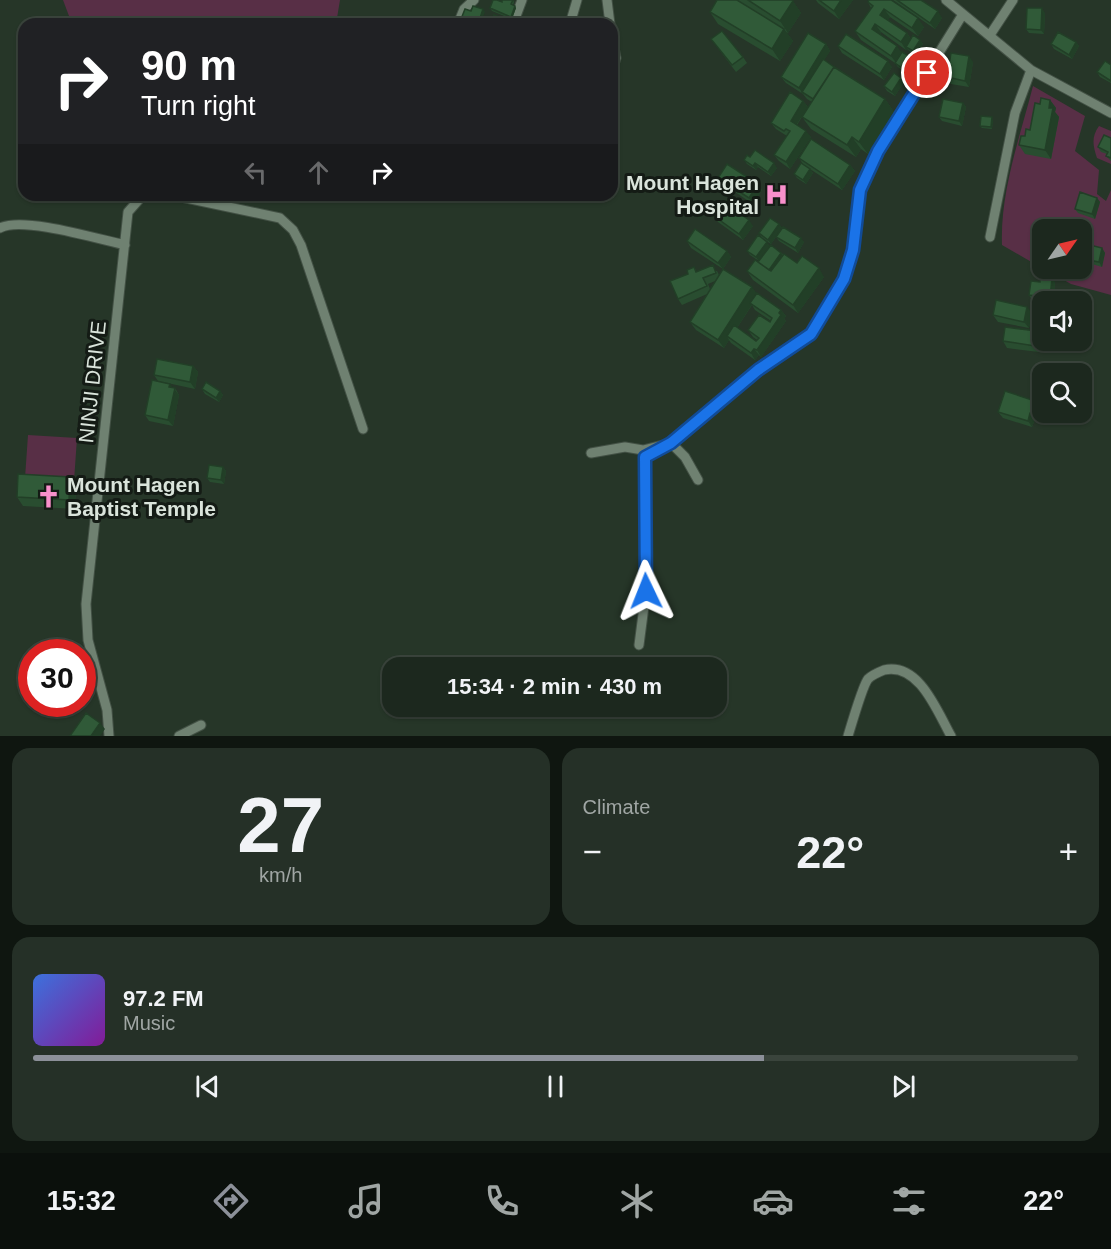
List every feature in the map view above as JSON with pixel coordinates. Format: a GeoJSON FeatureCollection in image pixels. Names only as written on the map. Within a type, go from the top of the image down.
{"type":"FeatureCollection","features":[{"type":"Feature","properties":{"kind":"street"},"geometry":{"type":"LineString","coordinates":[[461,18],[464,9],[474,0]]}},
{"type":"Feature","properties":{"kind":"street"},"geometry":{"type":"LineString","coordinates":[[515,18],[522,0]]}},
{"type":"Feature","properties":{"kind":"street"},"geometry":{"type":"LineString","coordinates":[[572,18],[577,0]]}},
{"type":"Feature","properties":{"kind":"street"},"geometry":{"type":"LineString","coordinates":[[607,0],[609,18]]}},
{"type":"Feature","properties":{"kind":"street"},"geometry":{"type":"LineString","coordinates":[[946,0],[1031,70],[1111,113]]}},
{"type":"Feature","properties":{"kind":"street"},"geometry":{"type":"LineString","coordinates":[[990,35],[1012,0]]}},
{"type":"Feature","properties":{"kind":"street"},"geometry":{"type":"LineString","coordinates":[[639,645],[646,591],[645,457],[671,443],[758,370],[811,334],[844,279],[853,250],[860,190],[878,151],[963,14]]}},
{"type":"Feature","properties":{"kind":"street"},"geometry":{"type":"LineString","coordinates":[[990,237],[1015,113],[1031,70]]}},
{"type":"Feature","properties":{"kind":"street","name":"NINJI DRIVE"},"geometry":{"type":"LineString","coordinates":[[109,736],[107,710],[88,640],[86,604],[128,212],[137,201]]}},
{"type":"Feature","properties":{"kind":"street"},"geometry":{"type":"LineString","coordinates":[[200,201],[280,218],[293,230],[301,245],[363,429]]}},
{"type":"Feature","properties":{"kind":"street"},"geometry":{"type":"LineString","coordinates":[[0,228],[6,225],[25,224],[124,245]]}},
{"type":"Feature","properties":{"kind":"street"},"geometry":{"type":"LineString","coordinates":[[591,453],[625,447],[643,450],[671,443]]}},
{"type":"Feature","properties":{"kind":"street"},"geometry":{"type":"LineString","coordinates":[[671,443],[685,457],[698,480]]}},
{"type":"Feature","properties":{"kind":"street"},"geometry":{"type":"LineString","coordinates":[[848,736],[868,680],[879,672],[895,668],[910,674],[926,691],[951,736]]}},
{"type":"Feature","properties":{"kind":"street"},"geometry":{"type":"LineString","coordinates":[[179,736],[201,725]]}},
{"type":"Feature","properties":{"kind":"shaded area"},"geometry":{"type":"Polygon","coordinates":[[[63,0],[340,0],[337,18],[70,18],[63,0]]]}},
{"type":"Feature","properties":{"kind":"shaded area"},"geometry":{"type":"Polygon","coordinates":[[[1033,86],[1085,116],[1075,151],[1099,170],[1097,194],[1106,201],[1111,190],[1111,295],[1071,284],[1062,279],[1092,279],[1092,219],[1032,219],[1032,262],[1002,245],[1004,205],[1033,86]]]}},
{"type":"Feature","properties":{"kind":"shaded area"},"geometry":{"type":"Polygon","coordinates":[[[1099,126],[1111,131],[1111,164],[1097,158],[1094,138],[1099,126]]]}},
{"type":"Feature","properties":{"kind":"shaded area"},"geometry":{"type":"Polygon","coordinates":[[[28,435],[77,438],[74,481],[25,478],[28,435]]]}},
{"type":"Feature","properties":{"kind":"building"},"geometry":{"type":"Polygon","coordinates":[[[493,0],[502,2],[502,0],[513,0],[511,4],[515,6],[511,17],[490,8],[493,0]]]}},
{"type":"Feature","properties":{"kind":"building"},"geometry":{"type":"Polygon","coordinates":[[[717,0],[737,0],[784,29],[772,49],[710,12],[717,0]]]}},
{"type":"Feature","properties":{"kind":"building"},"geometry":{"type":"Polygon","coordinates":[[[748,0],[792,0],[793,1],[780,21],[748,0]]]}},
{"type":"Feature","properties":{"kind":"building"},"geometry":{"type":"Polygon","coordinates":[[[819,0],[841,0],[834,11],[819,0]]]}},
{"type":"Feature","properties":{"kind":"building"},"geometry":{"type":"Polygon","coordinates":[[[869,0],[891,0],[918,18],[912,28],[884,9],[880,15],[907,33],[901,42],[875,24],[872,29],[897,46],[891,56],[855,31],[873,6],[868,2],[869,0]]]}},
{"type":"Feature","properties":{"kind":"building"},"geometry":{"type":"Polygon","coordinates":[[[897,0],[921,0],[938,11],[930,23],[897,0]]]}},
{"type":"Feature","properties":{"kind":"building"},"geometry":{"type":"Polygon","coordinates":[[[473,6],[483,9],[480,18],[461,18],[465,9],[471,11],[473,6]]]}},
{"type":"Feature","properties":{"kind":"building"},"geometry":{"type":"Polygon","coordinates":[[[1027,8],[1042,8],[1041,30],[1026,29],[1027,8]]]}},
{"type":"Feature","properties":{"kind":"building"},"geometry":{"type":"Polygon","coordinates":[[[722,31],[743,57],[732,65],[711,39],[722,31]]]}},
{"type":"Feature","properties":{"kind":"building"},"geometry":{"type":"Polygon","coordinates":[[[1058,32],[1076,42],[1069,55],[1051,44],[1058,32]]]}},
{"type":"Feature","properties":{"kind":"building"},"geometry":{"type":"Polygon","coordinates":[[[808,33],[826,44],[799,88],[781,77],[808,33]]]}},
{"type":"Feature","properties":{"kind":"building"},"geometry":{"type":"Polygon","coordinates":[[[846,34],[888,61],[880,74],[838,46],[846,34]]]}},
{"type":"Feature","properties":{"kind":"building"},"geometry":{"type":"Polygon","coordinates":[[[913,35],[920,40],[913,51],[906,47],[913,35]]]}},
{"type":"Feature","properties":{"kind":"building"},"geometry":{"type":"Polygon","coordinates":[[[902,52],[909,56],[902,68],[895,63],[902,52]]]}},
{"type":"Feature","properties":{"kind":"building"},"geometry":{"type":"Polygon","coordinates":[[[951,53],[969,56],[965,81],[947,77],[951,53]]]}},
{"type":"Feature","properties":{"kind":"building"},"geometry":{"type":"Polygon","coordinates":[[[823,59],[834,67],[813,99],[802,92],[823,59]]]}},
{"type":"Feature","properties":{"kind":"building"},"geometry":{"type":"Polygon","coordinates":[[[1105,61],[1111,65],[1111,81],[1097,72],[1105,61]]]}},
{"type":"Feature","properties":{"kind":"building"},"geometry":{"type":"Polygon","coordinates":[[[834,67],[885,99],[859,142],[852,137],[847,145],[802,117],[834,67]]]}},
{"type":"Feature","properties":{"kind":"building"},"geometry":{"type":"Polygon","coordinates":[[[894,73],[901,78],[892,92],[884,86],[894,73]]]}},
{"type":"Feature","properties":{"kind":"building"},"geometry":{"type":"Polygon","coordinates":[[[790,92],[803,101],[791,121],[806,131],[786,162],[774,155],[790,131],[786,129],[784,131],[771,123],[790,92]]]}},
{"type":"Feature","properties":{"kind":"building"},"geometry":{"type":"Polygon","coordinates":[[[1041,98],[1050,100],[1049,108],[1053,108],[1045,150],[1019,145],[1021,136],[1025,136],[1026,129],[1030,130],[1035,103],[1040,104],[1041,98]]]}},
{"type":"Feature","properties":{"kind":"building"},"geometry":{"type":"Polygon","coordinates":[[[943,99],[963,103],[959,121],[939,117],[943,99]]]}},
{"type":"Feature","properties":{"kind":"building"},"geometry":{"type":"Polygon","coordinates":[[[981,116],[992,117],[991,127],[980,126],[981,116]]]}},
{"type":"Feature","properties":{"kind":"building"},"geometry":{"type":"Polygon","coordinates":[[[1104,135],[1111,138],[1111,158],[1106,156],[1108,152],[1098,147],[1104,135]]]}},
{"type":"Feature","properties":{"kind":"building"},"geometry":{"type":"Polygon","coordinates":[[[811,139],[850,165],[838,184],[799,158],[811,139]]]}},
{"type":"Feature","properties":{"kind":"building"},"geometry":{"type":"Polygon","coordinates":[[[755,150],[774,163],[768,172],[755,163],[753,166],[744,160],[747,155],[750,157],[755,150]]]}},
{"type":"Feature","properties":{"kind":"building"},"geometry":{"type":"Polygon","coordinates":[[[801,163],[810,169],[803,180],[794,174],[801,163]]]}},
{"type":"Feature","properties":{"kind":"building"},"geometry":{"type":"Polygon","coordinates":[[[727,164],[758,184],[749,198],[718,178],[727,164]]]}},
{"type":"Feature","properties":{"kind":"building"},"geometry":{"type":"Polygon","coordinates":[[[1080,192],[1097,198],[1092,214],[1075,209],[1080,192]]]}},
{"type":"Feature","properties":{"kind":"building"},"geometry":{"type":"Polygon","coordinates":[[[723,202],[749,220],[739,234],[714,216],[723,202]]]}},
{"type":"Feature","properties":{"kind":"building"},"geometry":{"type":"Polygon","coordinates":[[[699,203],[706,207],[699,217],[692,212],[699,203]]]}},
{"type":"Feature","properties":{"kind":"building"},"geometry":{"type":"Polygon","coordinates":[[[770,218],[779,224],[768,240],[759,233],[770,218]]]}},
{"type":"Feature","properties":{"kind":"building"},"geometry":{"type":"Polygon","coordinates":[[[783,227],[801,238],[795,248],[776,237],[783,227]]]}},
{"type":"Feature","properties":{"kind":"building"},"geometry":{"type":"Polygon","coordinates":[[[695,229],[727,251],[718,263],[687,241],[695,229]]]}},
{"type":"Feature","properties":{"kind":"building"},"geometry":{"type":"Polygon","coordinates":[[[758,235],[767,242],[756,257],[747,251],[758,235]]]}},
{"type":"Feature","properties":{"kind":"building"},"geometry":{"type":"Polygon","coordinates":[[[771,245],[781,253],[769,270],[758,262],[771,245]]]}},
{"type":"Feature","properties":{"kind":"building"},"geometry":{"type":"Polygon","coordinates":[[[1092,246],[1102,248],[1099,262],[1092,261],[1092,246]]]}},
{"type":"Feature","properties":{"kind":"building"},"geometry":{"type":"Polygon","coordinates":[[[784,254],[797,263],[802,256],[819,268],[793,305],[747,271],[755,260],[771,271],[784,254]]]}},
{"type":"Feature","properties":{"kind":"building"},"geometry":{"type":"Polygon","coordinates":[[[713,265],[716,273],[703,278],[707,286],[678,299],[670,281],[688,274],[687,270],[694,267],[696,272],[713,265]]]}},
{"type":"Feature","properties":{"kind":"building"},"geometry":{"type":"Polygon","coordinates":[[[723,269],[752,287],[718,340],[690,322],[723,269]]]}},
{"type":"Feature","properties":{"kind":"building"},"geometry":{"type":"Polygon","coordinates":[[[1040,279],[1052,279],[1051,291],[1032,291],[1032,295],[1029,295],[1031,281],[1040,282],[1040,279]]]}},
{"type":"Feature","properties":{"kind":"building"},"geometry":{"type":"Polygon","coordinates":[[[757,293],[781,310],[779,313],[781,315],[757,350],[754,349],[751,353],[727,336],[734,325],[756,341],[759,338],[748,330],[759,315],[770,322],[772,318],[750,303],[757,293]]]}},
{"type":"Feature","properties":{"kind":"building"},"geometry":{"type":"Polygon","coordinates":[[[996,300],[1027,307],[1024,322],[993,315],[996,300]]]}},
{"type":"Feature","properties":{"kind":"building"},"geometry":{"type":"Polygon","coordinates":[[[1005,327],[1032,330],[1032,346],[1003,341],[1005,327]]]}},
{"type":"Feature","properties":{"kind":"building"},"geometry":{"type":"Polygon","coordinates":[[[157,359],[193,366],[190,382],[154,375],[157,359]]]}},
{"type":"Feature","properties":{"kind":"building"},"geometry":{"type":"Polygon","coordinates":[[[152,380],[170,384],[169,387],[175,388],[168,420],[145,415],[152,380]]]}},
{"type":"Feature","properties":{"kind":"building"},"geometry":{"type":"Polygon","coordinates":[[[206,382],[220,391],[216,398],[202,389],[206,382]]]}},
{"type":"Feature","properties":{"kind":"building"},"geometry":{"type":"Polygon","coordinates":[[[1005,391],[1032,400],[1032,413],[1030,413],[1028,421],[998,412],[1005,391]]]}},
{"type":"Feature","properties":{"kind":"building"},"geometry":{"type":"Polygon","coordinates":[[[209,465],[223,467],[221,480],[207,478],[209,465]]]}},
{"type":"Feature","properties":{"kind":"building"},"geometry":{"type":"Polygon","coordinates":[[[18,474],[70,477],[69,500],[17,497],[18,474]]]}},
{"type":"Feature","properties":{"kind":"building"},"geometry":{"type":"Polygon","coordinates":[[[83,717],[92,717],[100,723],[91,736],[70,736],[83,717]]]}},
{"type":"Feature","properties":{"kind":"place","name":"Mount Hagen Hospital"},"geometry":{"type":"Point","coordinates":[777,194]}},
{"type":"Feature","properties":{"kind":"place","name":"Mount Hagen Baptist Temple"},"geometry":{"type":"Point","coordinates":[49,496]}},
{"type":"Feature","properties":{"kind":"route"},"geometry":{"type":"LineString","coordinates":[[646,591],[645,457],[671,443],[758,370],[811,334],[844,279],[853,250],[860,190],[878,151],[927,73]]}}]}
